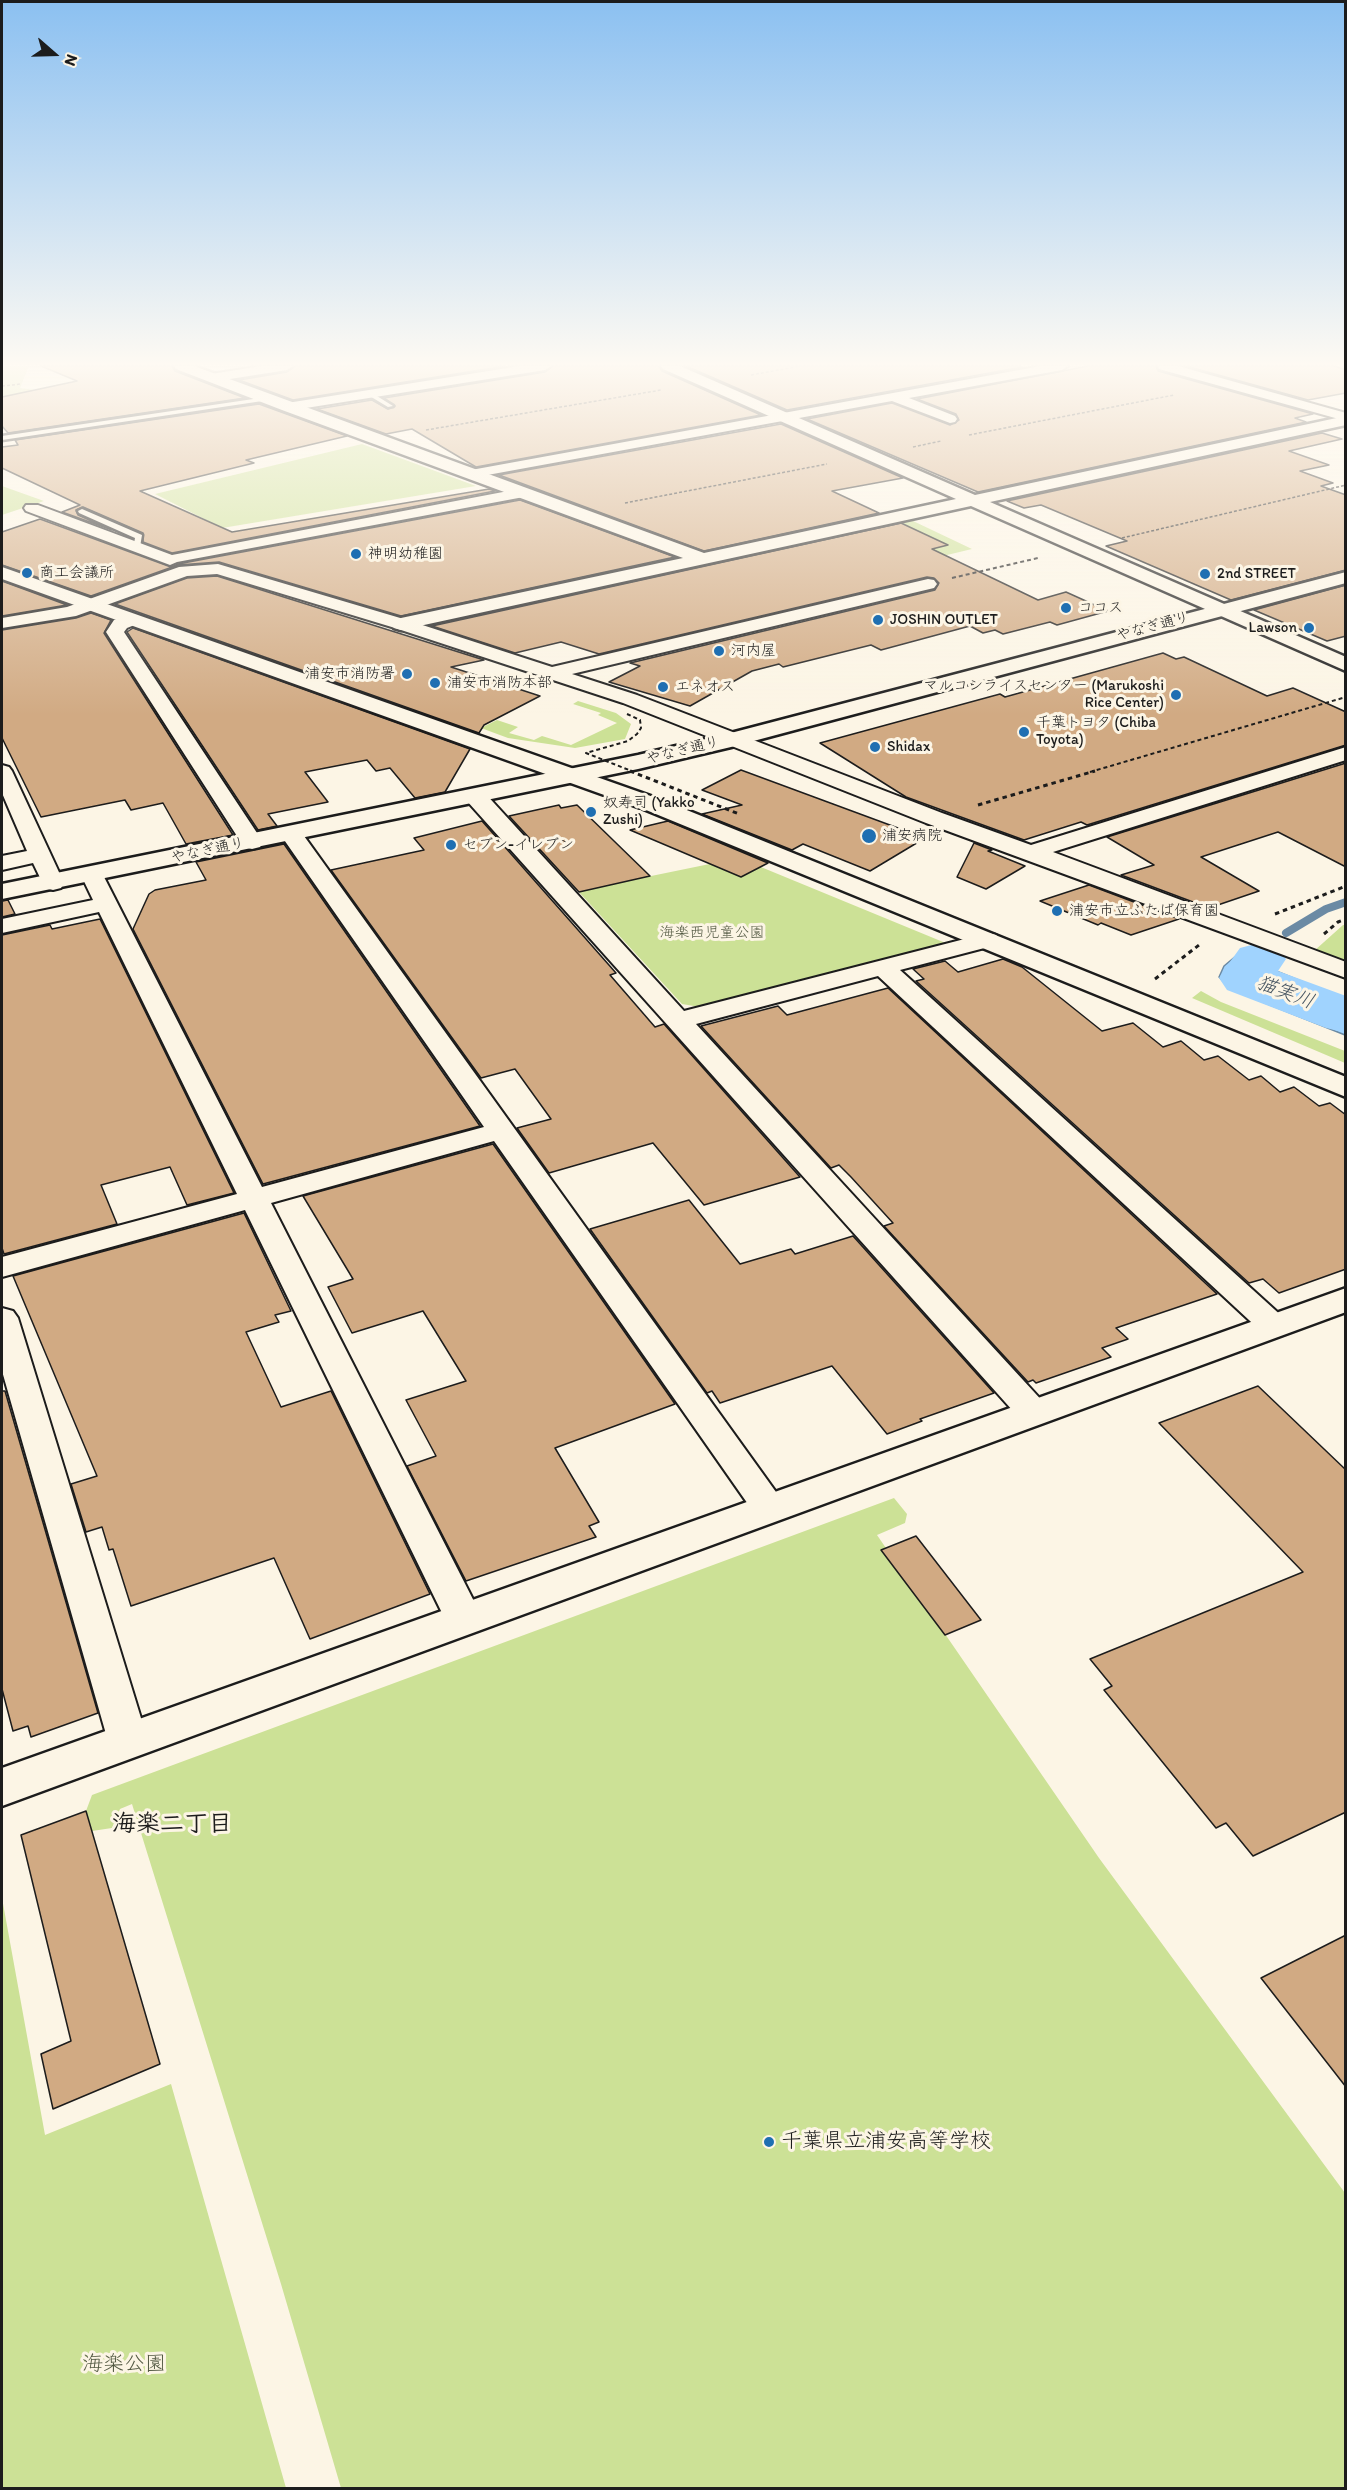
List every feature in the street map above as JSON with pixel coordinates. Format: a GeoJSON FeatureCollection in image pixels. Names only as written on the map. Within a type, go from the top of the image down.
{"type":"FeatureCollection","features":[{"type":"Feature","properties":{"kind":"street"},"geometry":{"type":"LineString","coordinates":[[493,482],[701,558]]}},
{"type":"Feature","properties":{"kind":"street"},"geometry":{"type":"LineString","coordinates":[[933,482],[1346,665]]}},
{"type":"Feature","properties":{"kind":"street"},"geometry":{"type":"LineString","coordinates":[[401,624],[1055,482]]}},
{"type":"Feature","properties":{"kind":"street"},"geometry":{"type":"LineString","coordinates":[[170,560],[198,552],[524,494]]}},
{"type":"Feature","properties":{"kind":"street"},"geometry":{"type":"LineString","coordinates":[[32,508],[194,570]]}},
{"type":"Feature","properties":{"kind":"street"},"geometry":{"type":"LineString","coordinates":[[2,623],[70,612],[166,577],[194,570],[218,569],[401,624],[630,699],[934,818],[1031,852],[1346,971]]}},
{"type":"Feature","properties":{"kind":"street"},"geometry":{"type":"LineString","coordinates":[[2,573],[654,805],[1346,1088]]}},
{"type":"Feature","properties":{"kind":"street","name":"やなぎ通り"},"geometry":{"type":"LineString","coordinates":[[5,893],[572,776],[731,740],[1346,577]]}},
{"type":"Feature","properties":{"kind":"street"},"geometry":{"type":"LineString","coordinates":[[549,673],[928,584]]}},
{"type":"Feature","properties":{"kind":"street"},"geometry":{"type":"LineString","coordinates":[[131,620],[120,624],[115,632],[252,842]]}},
{"type":"Feature","properties":{"kind":"street"},"geometry":{"type":"LineString","coordinates":[[1031,852],[1346,753]]}},
{"type":"Feature","properties":{"kind":"street"},"geometry":{"type":"LineString","coordinates":[[2,771],[53,883]]}},
{"type":"Feature","properties":{"kind":"street"},"geometry":{"type":"LineString","coordinates":[[475,796],[1034,1413]]}},
{"type":"Feature","properties":{"kind":"street"},"geometry":{"type":"LineString","coordinates":[[291,834],[769,1508]]}},
{"type":"Feature","properties":{"kind":"street"},"geometry":{"type":"LineString","coordinates":[[2,863],[40,855]]}},
{"type":"Feature","properties":{"kind":"street"},"geometry":{"type":"LineString","coordinates":[[92,875],[464,1619]]}},
{"type":"Feature","properties":{"kind":"street"},"geometry":{"type":"LineString","coordinates":[[2,926],[106,904]]}},
{"type":"Feature","properties":{"kind":"street"},"geometry":{"type":"LineString","coordinates":[[680,1020],[988,940]]}},
{"type":"Feature","properties":{"kind":"street"},"geometry":{"type":"LineString","coordinates":[[883,968],[1274,1326]]}},
{"type":"Feature","properties":{"kind":"street"},"geometry":{"type":"LineString","coordinates":[[2,1267],[501,1131]]}},
{"type":"Feature","properties":{"kind":"street"},"geometry":{"type":"LineString","coordinates":[[2,1787],[1346,1299]]}},
{"type":"Feature","properties":{"kind":"street"},"geometry":{"type":"LineString","coordinates":[[2,1317],[128,1741]]}},
{"type":"Feature","properties":{"kind":"lane"},"geometry":{"type":"LineString","coordinates":[[82,511],[139,537],[135,547]]}},
{"type":"Feature","properties":{"kind":"path"},"geometry":{"type":"LineString","coordinates":[[1122,538],[1346,485]]}},
{"type":"Feature","properties":{"kind":"path"},"geometry":{"type":"LineString","coordinates":[[928,584],[1037,558]]}},
{"type":"Feature","properties":{"kind":"path"},"geometry":{"type":"LineString","coordinates":[[934,818],[1346,696]]}},
{"type":"Feature","properties":{"kind":"path"},"geometry":{"type":"LineString","coordinates":[[627,714],[640,720],[641,728],[637,734],[628,741],[586,753],[739,814]]}},
{"type":"Feature","properties":{"kind":"green space"},"geometry":{"type":"Polygon","coordinates":[[[204,482],[466,482],[476,486],[222,528],[155,494],[204,482]]]}},
{"type":"Feature","properties":{"kind":"green space"},"geometry":{"type":"Polygon","coordinates":[[[2,486],[44,501],[2,515],[2,486]]]}},
{"type":"Feature","properties":{"kind":"green space"},"geometry":{"type":"Polygon","coordinates":[[[911,520],[972,549],[943,556],[899,549],[861,531],[911,520]]]}},
{"type":"Feature","properties":{"kind":"green space"},"geometry":{"type":"Polygon","coordinates":[[[578,701],[616,713],[631,724],[625,739],[575,748],[508,738],[481,728],[497,720],[518,727],[509,733],[534,740],[542,736],[571,745],[617,723],[598,715],[601,713],[573,704],[578,701]]]}},
{"type":"Feature","properties":{"kind":"green space","name":"海楽西児童公園"},"geometry":{"type":"Polygon","coordinates":[[[739,858],[948,944],[700,1007],[682,1004],[578,891],[739,858]]]}},
{"type":"Feature","properties":{"kind":"green space"},"geometry":{"type":"Polygon","coordinates":[[[1345,925],[1345,964],[1314,951],[1345,925]]]}},
{"type":"Feature","properties":{"kind":"green space"},"geometry":{"type":"Polygon","coordinates":[[[1201,991],[1221,1002],[1345,1051],[1345,1063],[1192,998],[1201,991]]]}},
{"type":"Feature","properties":{"kind":"green space","name":"千葉県立浦安高等学校"},"geometry":{"type":"Polygon","coordinates":[[[894,1498],[907,1514],[905,1523],[877,1535],[1099,1858],[1345,2193],[1345,2488],[341,2488],[281,2284],[132,1804],[120,1809],[112,1828],[92,1831],[86,1811],[92,1795],[894,1498]]]}},
{"type":"Feature","properties":{"kind":"green space","name":"海楽公園"},"geometry":{"type":"Polygon","coordinates":[[[2,1898],[45,2135],[171,2084],[286,2488],[2,2488],[2,1898]]]}},
{"type":"Feature","properties":{"kind":"water"},"geometry":{"type":"Polygon","coordinates":[[[1237,955],[1345,999],[1345,1035],[1230,989],[1219,977],[1224,966],[1237,955]]]}},
{"type":"Feature","properties":{"kind":"building"},"geometry":{"type":"Polygon","coordinates":[[[32,482],[176,482],[140,491],[232,532],[489,489],[495,491],[172,553],[143,542],[143,533],[83,507],[76,510],[78,515],[112,530],[62,512],[80,505],[32,482]]]}},
{"type":"Feature","properties":{"kind":"building"},"geometry":{"type":"Polygon","coordinates":[[[518,482],[880,482],[832,491],[879,513],[704,551],[518,482]]]}},
{"type":"Feature","properties":{"kind":"building"},"geometry":{"type":"Polygon","coordinates":[[[955,482],[1024,482],[978,492],[955,482]]]}},
{"type":"Feature","properties":{"kind":"building"},"geometry":{"type":"Polygon","coordinates":[[[1094,482],[1331,482],[1333,483],[1321,486],[1346,495],[1346,570],[1231,600],[1106,546],[1127,541],[1041,505],[1024,508],[1007,501],[1094,482]]]}},
{"type":"Feature","properties":{"kind":"building"},"geometry":{"type":"Polygon","coordinates":[[[520,500],[675,557],[401,616],[219,562],[178,565],[91,596],[2,565],[2,532],[40,519],[171,567],[178,564],[520,500]]]}},
{"type":"Feature","properties":{"kind":"building"},"geometry":{"type":"Polygon","coordinates":[[[901,523],[948,545],[932,549],[1038,600],[1066,592],[1108,611],[1057,625],[1050,622],[1003,634],[995,630],[983,633],[970,626],[881,650],[871,645],[783,667],[779,664],[752,671],[690,706],[609,682],[640,666],[630,663],[935,590],[939,583],[934,578],[927,577],[599,654],[561,642],[515,653],[432,626],[901,523]]]}},
{"type":"Feature","properties":{"kind":"building"},"geometry":{"type":"Polygon","coordinates":[[[217,576],[484,660],[451,667],[540,696],[484,725],[479,733],[115,604],[187,578],[217,576]]]}},
{"type":"Feature","properties":{"kind":"building"},"geometry":{"type":"Polygon","coordinates":[[[2,581],[67,605],[2,616],[2,581]]]}},
{"type":"Feature","properties":{"kind":"building"},"geometry":{"type":"Polygon","coordinates":[[[1346,585],[1346,636],[1327,641],[1254,610],[1346,585]]]}},
{"type":"Feature","properties":{"kind":"building"},"geometry":{"type":"Polygon","coordinates":[[[91,613],[111,620],[104,633],[233,835],[186,844],[163,803],[131,810],[125,800],[41,817],[2,738],[2,630],[76,618],[91,613]]]}},
{"type":"Feature","properties":{"kind":"building"},"geometry":{"type":"Polygon","coordinates":[[[133,628],[470,749],[445,792],[415,798],[390,768],[376,771],[367,760],[305,772],[328,802],[268,814],[277,826],[258,830],[127,632],[133,628]]]}},
{"type":"Feature","properties":{"kind":"building"},"geometry":{"type":"Polygon","coordinates":[[[1163,653],[1176,659],[1184,657],[1267,696],[1293,688],[1346,712],[1346,745],[1087,825],[1081,822],[1024,840],[906,797],[820,743],[1000,694],[1005,697],[1163,653]]]}},
{"type":"Feature","properties":{"kind":"building"},"geometry":{"type":"Polygon","coordinates":[[[1346,763],[1346,867],[1278,832],[1201,857],[1259,891],[1209,908],[1121,875],[1154,865],[1107,837],[1346,763]]]}},
{"type":"Feature","properties":{"kind":"building"},"geometry":{"type":"Polygon","coordinates":[[[741,770],[925,838],[870,871],[803,844],[792,850],[702,814],[742,805],[702,790],[741,770]]]}},
{"type":"Feature","properties":{"kind":"building"},"geometry":{"type":"Polygon","coordinates":[[[559,805],[561,808],[577,805],[650,876],[579,892],[509,816],[559,805]]]}},
{"type":"Feature","properties":{"kind":"building"},"geometry":{"type":"Polygon","coordinates":[[[482,821],[616,973],[610,975],[655,1027],[664,1024],[800,1177],[704,1205],[653,1143],[549,1173],[517,1128],[551,1119],[515,1069],[481,1078],[331,870],[424,850],[414,838],[482,821]]]}},
{"type":"Feature","properties":{"kind":"building"},"geometry":{"type":"Polygon","coordinates":[[[668,821],[768,863],[741,877],[630,830],[668,821]]]}},
{"type":"Feature","properties":{"kind":"building"},"geometry":{"type":"Polygon","coordinates":[[[974,843],[1025,866],[986,889],[957,877],[974,843]]]}},
{"type":"Feature","properties":{"kind":"building"},"geometry":{"type":"Polygon","coordinates":[[[284,844],[480,1126],[263,1184],[133,929],[149,894],[155,890],[206,880],[196,862],[284,844]]]}},
{"type":"Feature","properties":{"kind":"building"},"geometry":{"type":"Polygon","coordinates":[[[1089,885],[1179,919],[1131,935],[1101,923],[1098,925],[1040,901],[1089,885]]]}},
{"type":"Feature","properties":{"kind":"building"},"geometry":{"type":"Polygon","coordinates":[[[8,900],[15,914],[2,917],[2,901],[8,900]]]}},
{"type":"Feature","properties":{"kind":"building"},"geometry":{"type":"Polygon","coordinates":[[[100,919],[234,1193],[187,1205],[170,1167],[101,1185],[117,1224],[4,1254],[2,1248],[2,935],[50,925],[52,929],[100,919]]]}},
{"type":"Feature","properties":{"kind":"building"},"geometry":{"type":"Polygon","coordinates":[[[1003,959],[1022,967],[1102,1031],[1133,1023],[1163,1047],[1181,1041],[1204,1060],[1218,1056],[1249,1080],[1261,1076],[1280,1092],[1294,1087],[1319,1106],[1330,1103],[1346,1115],[1346,1269],[1279,1293],[1263,1279],[1249,1283],[916,981],[924,979],[913,969],[945,961],[958,972],[1003,959]]]}},
{"type":"Feature","properties":{"kind":"building"},"geometry":{"type":"Polygon","coordinates":[[[888,988],[1217,1294],[1116,1328],[1128,1339],[1102,1348],[1111,1357],[1036,1383],[1033,1380],[1028,1382],[884,1226],[893,1223],[851,1177],[839,1165],[831,1168],[701,1026],[778,1006],[787,1015],[888,988]]]}},
{"type":"Feature","properties":{"kind":"building"},"geometry":{"type":"Polygon","coordinates":[[[493,1144],[675,1404],[555,1448],[599,1522],[589,1526],[596,1537],[466,1581],[407,1466],[436,1456],[406,1400],[466,1381],[423,1311],[352,1333],[328,1287],[353,1279],[303,1196],[493,1144]]]}},
{"type":"Feature","properties":{"kind":"building"},"geometry":{"type":"Polygon","coordinates":[[[689,1200],[740,1264],[791,1249],[795,1254],[853,1236],[994,1393],[920,1419],[922,1421],[887,1434],[832,1366],[720,1403],[712,1391],[707,1393],[590,1229],[689,1200]]]}},
{"type":"Feature","properties":{"kind":"building"},"geometry":{"type":"Polygon","coordinates":[[[244,1213],[291,1311],[275,1315],[279,1322],[246,1332],[281,1407],[331,1391],[430,1594],[310,1639],[274,1558],[131,1606],[113,1549],[109,1550],[102,1527],[86,1532],[71,1484],[97,1476],[13,1276],[244,1213]]]}},
{"type":"Feature","properties":{"kind":"building"},"geometry":{"type":"Polygon","coordinates":[[[1258,1386],[1346,1470],[1346,1812],[1253,1856],[1226,1823],[1216,1828],[1104,1690],[1112,1686],[1090,1659],[1303,1572],[1159,1423],[1258,1386]]]}},
{"type":"Feature","properties":{"kind":"building"},"geometry":{"type":"Polygon","coordinates":[[[2,1391],[5,1391],[98,1713],[31,1737],[28,1726],[13,1731],[2,1689],[2,1391]]]}},
{"type":"Feature","properties":{"kind":"building"},"geometry":{"type":"Polygon","coordinates":[[[916,1536],[981,1620],[945,1635],[881,1550],[916,1536]]]}},
{"type":"Feature","properties":{"kind":"building"},"geometry":{"type":"Polygon","coordinates":[[[86,1811],[160,2064],[53,2109],[41,2054],[71,2041],[21,1835],[86,1811]]]}},
{"type":"Feature","properties":{"kind":"building"},"geometry":{"type":"Polygon","coordinates":[[[1346,1935],[1346,2087],[1261,1978],[1346,1935]]]}},
{"type":"Feature","properties":{"kind":"waterway","name":"猫実川"},"geometry":{"type":"LineString","coordinates":[[1286,933],[1326,909],[1346,902]]}},
{"type":"Feature","properties":{"kind":"waterway","name":"猫実川"},"geometry":{"type":"LineString","coordinates":[[1259,959],[1246,978],[1346,1016]]}},
{"type":"Feature","properties":{"kind":"place","name":"神明幼稚園"},"geometry":{"type":"Point","coordinates":[356,554]}},
{"type":"Feature","properties":{"kind":"place","name":"商工会議所"},"geometry":{"type":"Point","coordinates":[27,573]}},
{"type":"Feature","properties":{"kind":"place","name":"2nd STREET"},"geometry":{"type":"Point","coordinates":[1205,574]}},
{"type":"Feature","properties":{"kind":"place","name":"ココス"},"geometry":{"type":"Point","coordinates":[1066,608]}},
{"type":"Feature","properties":{"kind":"place","name":"JOSHIN OUTLET"},"geometry":{"type":"Point","coordinates":[878,620]}},
{"type":"Feature","properties":{"kind":"place","name":"Lawson"},"geometry":{"type":"Point","coordinates":[1309,628]}},
{"type":"Feature","properties":{"kind":"place","name":"河内屋"},"geometry":{"type":"Point","coordinates":[719,651]}},
{"type":"Feature","properties":{"kind":"place","name":"浦安市消防署"},"geometry":{"type":"Point","coordinates":[407,674]}},
{"type":"Feature","properties":{"kind":"place","name":"浦安市消防本部"},"geometry":{"type":"Point","coordinates":[435,683]}},
{"type":"Feature","properties":{"kind":"place","name":"エネオス"},"geometry":{"type":"Point","coordinates":[663,687]}},
{"type":"Feature","properties":{"kind":"place","name":"マルコシライスセンター (Marukoshi Rice Center)"},"geometry":{"type":"Point","coordinates":[1176,695]}},
{"type":"Feature","properties":{"kind":"place","name":"千葉トヨタ (Chiba Toyota)"},"geometry":{"type":"Point","coordinates":[1024,732]}},
{"type":"Feature","properties":{"kind":"place","name":"Shidax"},"geometry":{"type":"Point","coordinates":[875,747]}},
{"type":"Feature","properties":{"kind":"place","name":"奴寿司 (Yakko Zushi)"},"geometry":{"type":"Point","coordinates":[591,812]}},
{"type":"Feature","properties":{"kind":"place","name":"浦安病院"},"geometry":{"type":"Point","coordinates":[869,836]}},
{"type":"Feature","properties":{"kind":"place","name":"セブン-イレブン"},"geometry":{"type":"Point","coordinates":[451,845]}},
{"type":"Feature","properties":{"kind":"place","name":"浦安市立ふたば保育園"},"geometry":{"type":"Point","coordinates":[1057,911]}},
{"type":"Feature","properties":{"kind":"place","name":"千葉県立浦安高等学校"},"geometry":{"type":"Point","coordinates":[769,2142]}},
{"type":"Feature","properties":{"kind":"district","name":"海楽二丁目"},"geometry":{"type":"Point","coordinates":[172,1825]}}]}
